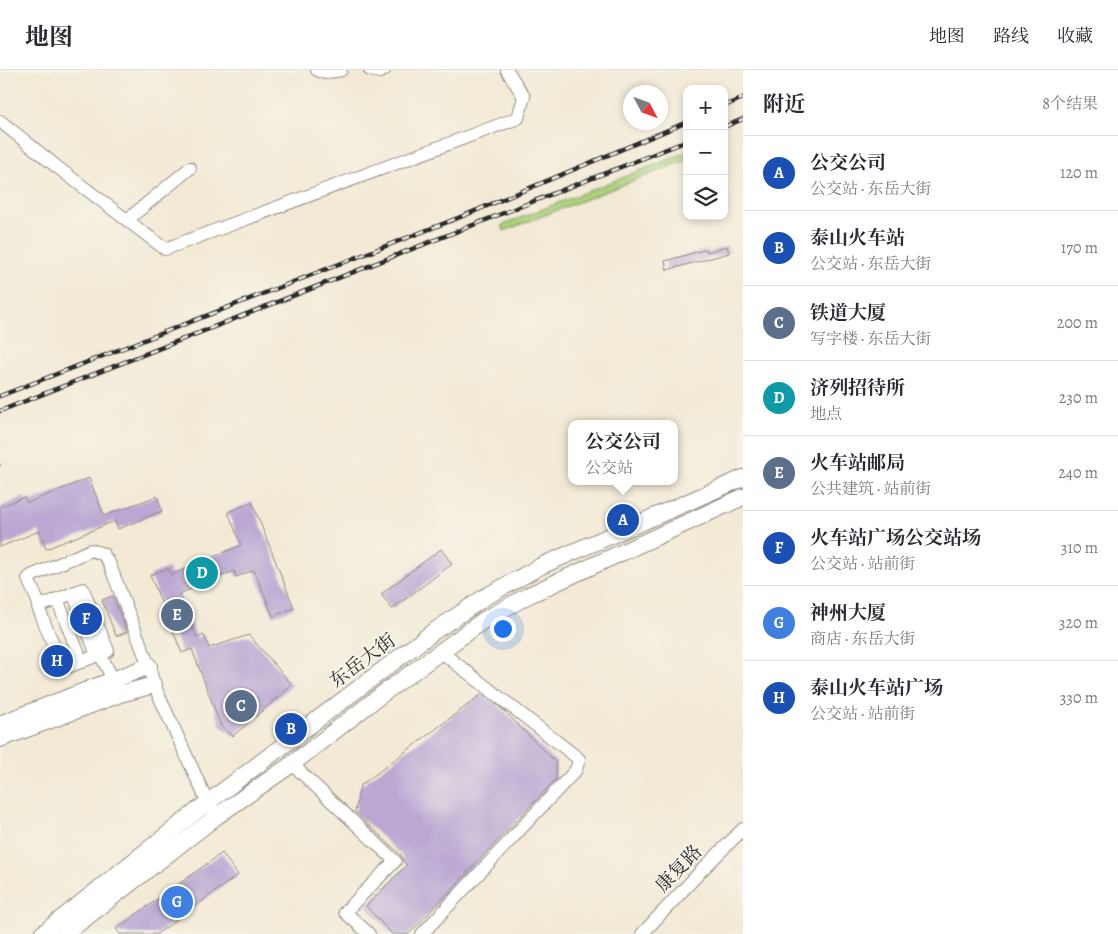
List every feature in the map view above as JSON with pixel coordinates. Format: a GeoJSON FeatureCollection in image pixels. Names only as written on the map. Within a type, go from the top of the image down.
{"type":"FeatureCollection","features":[{"type":"Feature","properties":{"kind":"main road","name":"东岳大街"},"geometry":{"type":"LineString","coordinates":[[65,934],[213,809],[433,632],[486,596],[541,566],[743,478]]}},
{"type":"Feature","properties":{"kind":"main road","name":"东岳大街"},"geometry":{"type":"LineString","coordinates":[[42,934],[213,809],[292,764],[440,651],[484,620],[529,594],[743,497]]}},
{"type":"Feature","properties":{"kind":"main road"},"geometry":{"type":"LineString","coordinates":[[0,739],[116,687],[149,666]]}},
{"type":"Feature","properties":{"kind":"main road"},"geometry":{"type":"LineString","coordinates":[[0,724],[116,687],[154,685]]}},
{"type":"Feature","properties":{"kind":"street"},"geometry":{"type":"LineString","coordinates":[[321,71],[341,70]]}},
{"type":"Feature","properties":{"kind":"street"},"geometry":{"type":"LineString","coordinates":[[370,70],[380,72],[384,70]]}},
{"type":"Feature","properties":{"kind":"street"},"geometry":{"type":"LineString","coordinates":[[0,121],[165,249],[518,118],[524,97],[507,70]]}},
{"type":"Feature","properties":{"kind":"street"},"geometry":{"type":"LineString","coordinates":[[127,220],[190,168]]}},
{"type":"Feature","properties":{"kind":"street"},"geometry":{"type":"LineString","coordinates":[[116,687],[89,659],[59,598],[28,579],[31,576],[91,550],[103,554],[109,563],[149,666],[154,685],[213,809]]}},
{"type":"Feature","properties":{"kind":"street"},"geometry":{"type":"LineString","coordinates":[[59,598],[89,659]]}},
{"type":"Feature","properties":{"kind":"street"},"geometry":{"type":"LineString","coordinates":[[422,934],[576,770],[579,759],[440,651]]}},
{"type":"Feature","properties":{"kind":"street"},"geometry":{"type":"LineString","coordinates":[[292,764],[394,861],[345,912],[369,934]]}},
{"type":"Feature","properties":{"kind":"street","name":"康复路"},"geometry":{"type":"LineString","coordinates":[[642,934],[702,870],[743,830]]}},
{"type":"Feature","properties":{"kind":"green space"},"geometry":{"type":"Polygon","coordinates":[[[683,154],[683,162],[504,231],[502,225],[683,154]]]}},
{"type":"Feature","properties":{"kind":"building"},"geometry":{"type":"Polygon","coordinates":[[[727,246],[729,253],[667,270],[665,261],[707,249],[707,252],[727,246]]]}},
{"type":"Feature","properties":{"kind":"building"},"geometry":{"type":"Polygon","coordinates":[[[89,478],[104,516],[157,496],[162,511],[118,529],[115,521],[46,549],[39,531],[0,547],[0,507],[24,497],[27,503],[89,478]]]}},
{"type":"Feature","properties":{"kind":"building"},"geometry":{"type":"Polygon","coordinates":[[[252,502],[294,608],[273,616],[254,570],[236,577],[234,571],[179,594],[197,638],[204,635],[209,648],[249,635],[292,685],[233,736],[221,726],[192,649],[182,653],[150,575],[168,568],[171,575],[241,545],[228,512],[252,502]]]}},
{"type":"Feature","properties":{"kind":"building"},"geometry":{"type":"Polygon","coordinates":[[[441,549],[452,564],[392,609],[381,594],[441,549]]]}},
{"type":"Feature","properties":{"kind":"building"},"geometry":{"type":"Polygon","coordinates":[[[113,596],[127,632],[116,636],[102,600],[113,596]]]}},
{"type":"Feature","properties":{"kind":"building"},"geometry":{"type":"Polygon","coordinates":[[[482,694],[501,708],[556,762],[556,779],[409,934],[392,934],[366,906],[407,865],[401,855],[355,812],[360,786],[482,694]]]}},
{"type":"Feature","properties":{"kind":"building"},"geometry":{"type":"Polygon","coordinates":[[[222,853],[238,875],[157,934],[120,934],[116,929],[222,853]]]}},
{"type":"Feature","properties":{"kind":"railway"},"geometry":{"type":"LineString","coordinates":[[728,104],[743,98]]}},
{"type":"Feature","properties":{"kind":"railway"},"geometry":{"type":"LineString","coordinates":[[728,125],[743,119]]}},
{"type":"Feature","properties":{"kind":"railway"},"geometry":{"type":"LineString","coordinates":[[0,396],[463,216],[683,124]]}},
{"type":"Feature","properties":{"kind":"railway"},"geometry":{"type":"LineString","coordinates":[[0,411],[683,143]]}},
{"type":"Feature","properties":{"kind":"place","name":"公交公司"},"geometry":{"type":"Point","coordinates":[623,520]}},
{"type":"Feature","properties":{"kind":"place","name":"济列招待所"},"geometry":{"type":"Point","coordinates":[202,573]}},
{"type":"Feature","properties":{"kind":"place","name":"火车站邮局"},"geometry":{"type":"Point","coordinates":[177,615]}},
{"type":"Feature","properties":{"kind":"place","name":"火车站广场公交站场"},"geometry":{"type":"Point","coordinates":[86,619]}},
{"type":"Feature","properties":{"kind":"place","name":"泰山火车站广场"},"geometry":{"type":"Point","coordinates":[57,661]}},
{"type":"Feature","properties":{"kind":"place","name":"铁道大厦"},"geometry":{"type":"Point","coordinates":[241,706]}},
{"type":"Feature","properties":{"kind":"place","name":"泰山火车站"},"geometry":{"type":"Point","coordinates":[291,729]}},
{"type":"Feature","properties":{"kind":"place","name":"神州大厦"},"geometry":{"type":"Point","coordinates":[177,902]}}]}
